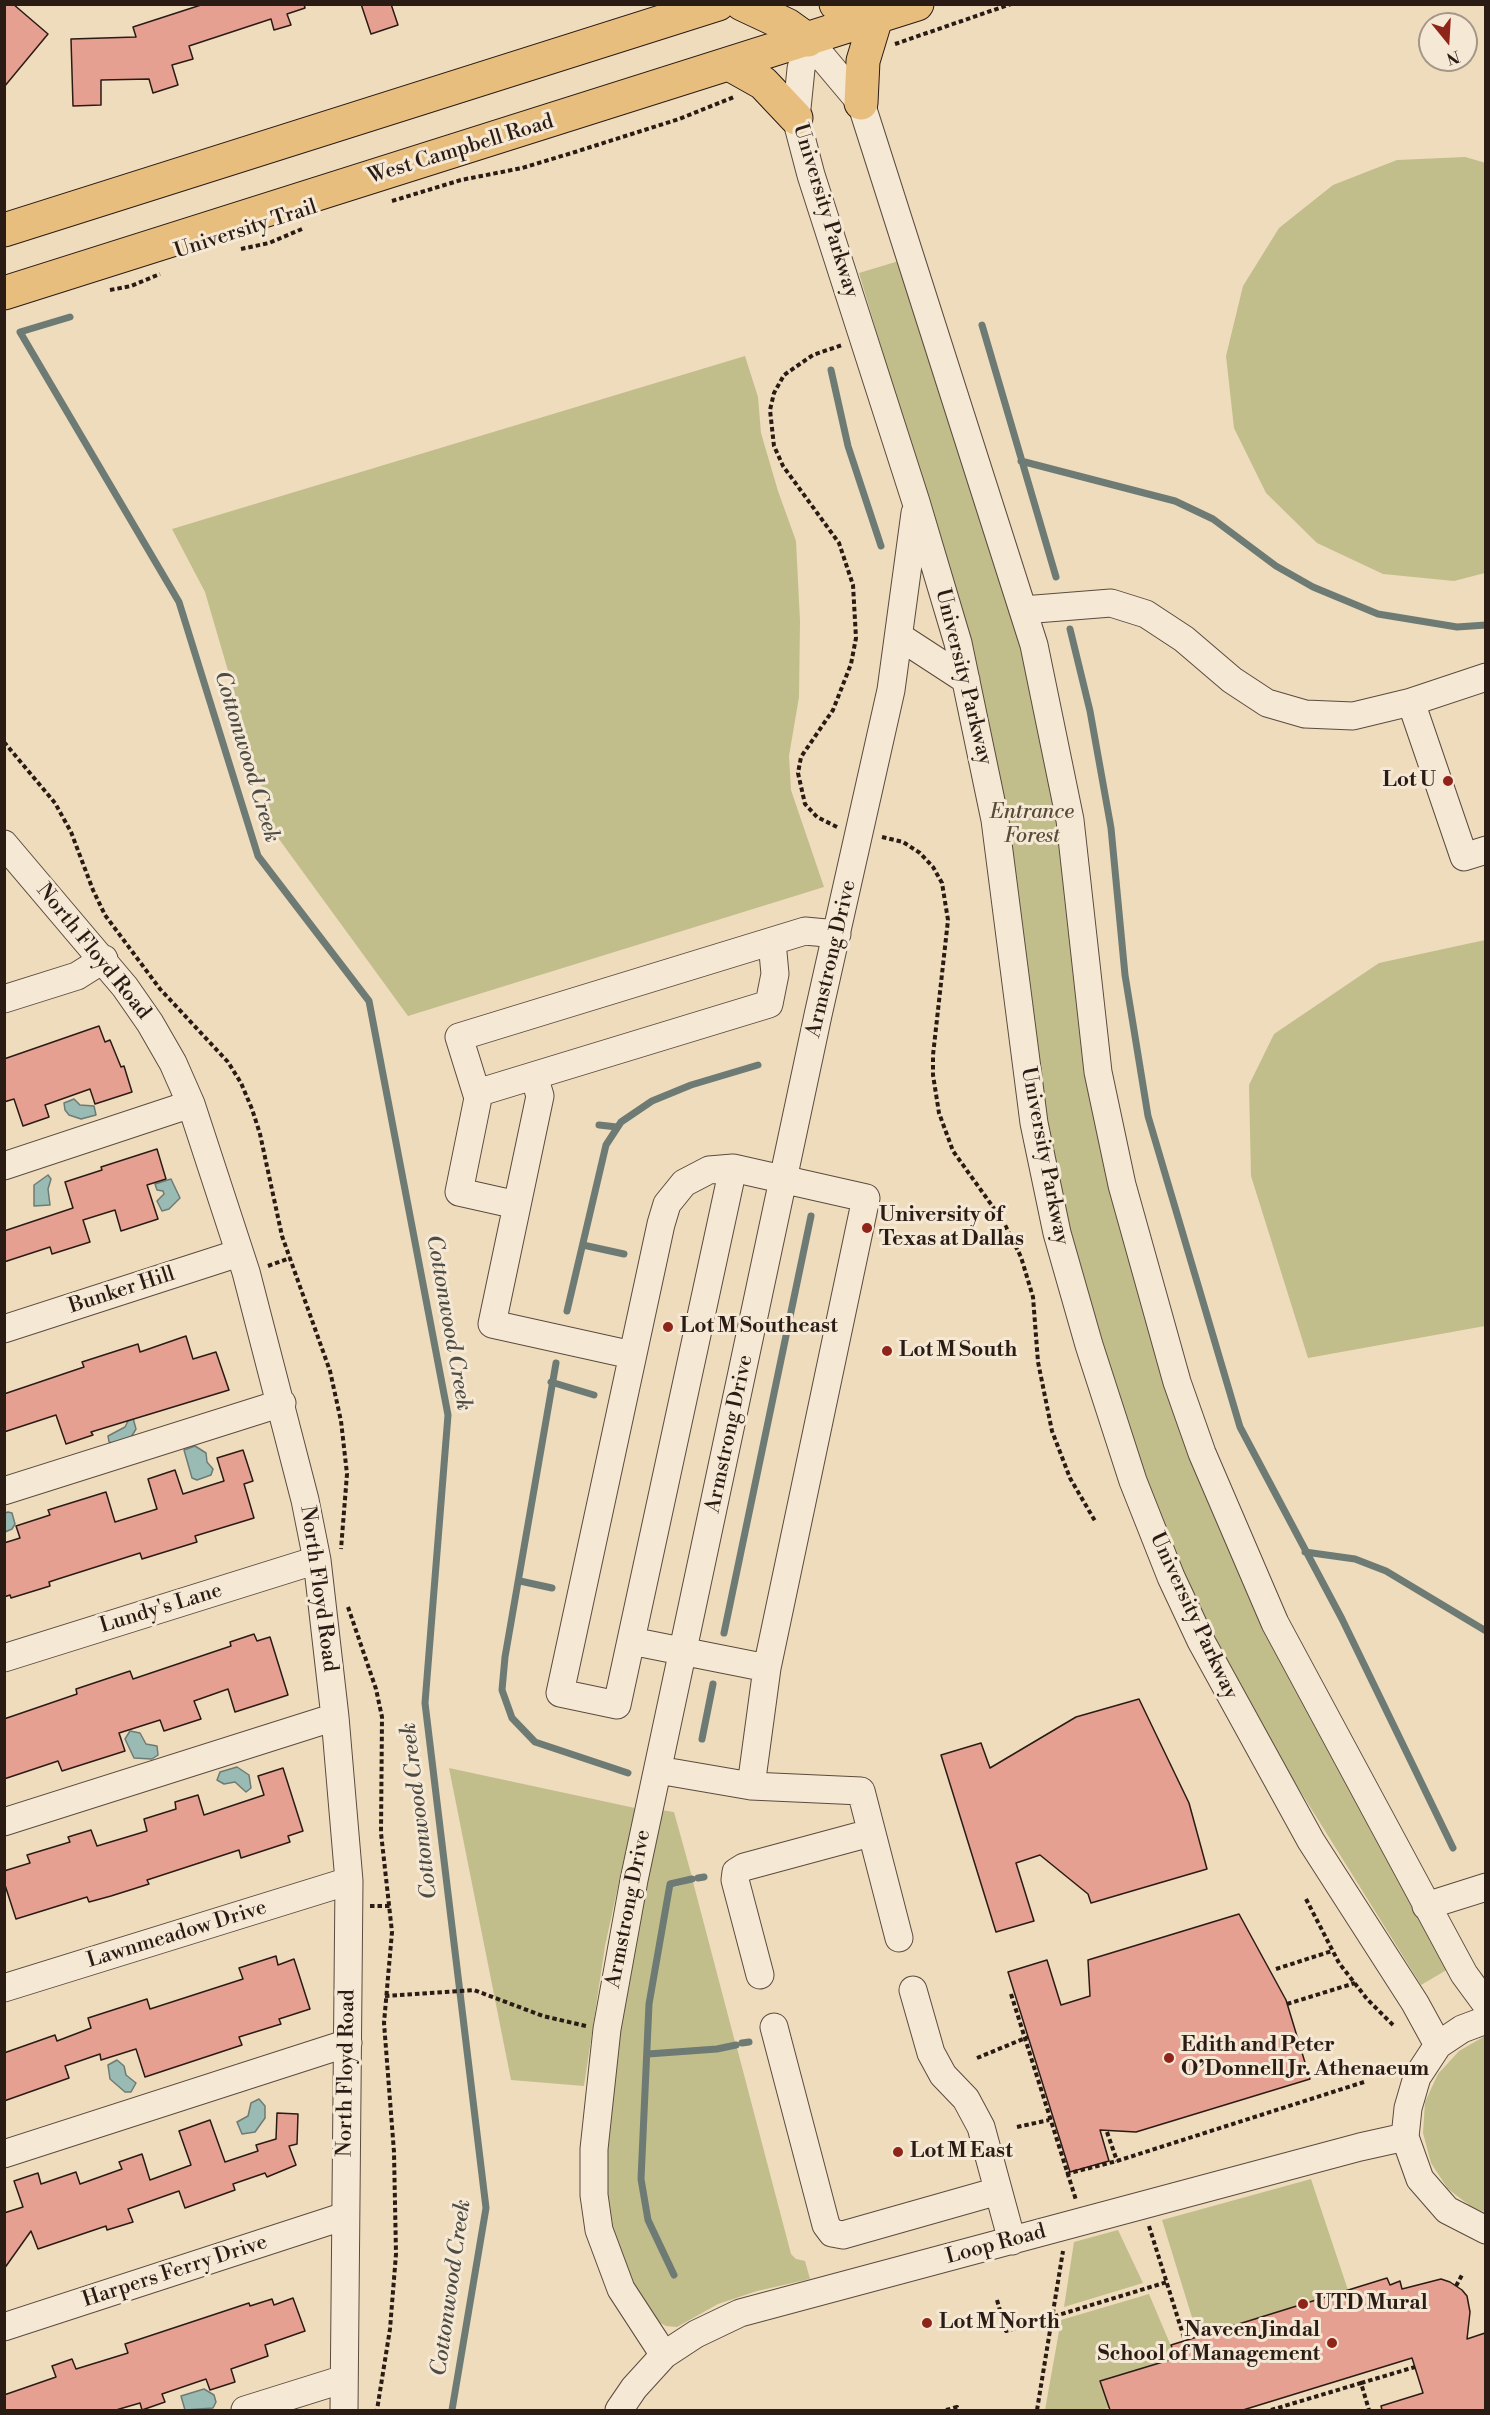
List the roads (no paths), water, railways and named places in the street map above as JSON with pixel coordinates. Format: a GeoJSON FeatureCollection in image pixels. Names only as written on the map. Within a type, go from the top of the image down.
{"type":"FeatureCollection","features":[{"type":"Feature","properties":{"kind":"main road"},"geometry":{"type":"LineString","coordinates":[[4,230],[718,4]]}},
{"type":"Feature","properties":{"kind":"main road"},"geometry":{"type":"LineString","coordinates":[[796,118],[763,83],[735,86],[759,8],[808,40],[829,4]]}},
{"type":"Feature","properties":{"kind":"main road"},"geometry":{"type":"LineString","coordinates":[[837,4],[883,32],[863,62],[861,102]]}},
{"type":"Feature","properties":{"kind":"main road","name":"West Campbell Road"},"geometry":{"type":"LineString","coordinates":[[4,293],[735,86],[808,40],[883,32],[917,4]]}},
{"type":"Feature","properties":{"kind":"street"},"geometry":{"type":"LineString","coordinates":[[808,40],[861,102],[1034,645],[1070,820],[1098,1072],[1122,1185],[1173,1372],[1202,1453],[1275,1623],[1426,1906],[1464,1974],[1485,2004]]}},
{"type":"Feature","properties":{"kind":"street","name":"University Parkway"},"geometry":{"type":"LineString","coordinates":[[808,40],[801,69],[796,118],[916,502],[966,680],[995,820],[1034,1123],[1057,1233],[1133,1481],[1172,1577],[1234,1704],[1311,1841],[1415,2003],[1438,2045]]}},
{"type":"Feature","properties":{"kind":"street","name":"Armstrong Drive"},"geometry":{"type":"LineString","coordinates":[[664,2355],[621,2289],[599,2230],[594,2195],[594,2149],[607,2029],[634,1880],[889,699],[900,638],[916,502]]}},
{"type":"Feature","properties":{"kind":"street"},"geometry":{"type":"LineString","coordinates":[[1023,610],[1111,603],[1146,614],[1184,639],[1240,686],[1268,703],[1305,714],[1353,717],[1411,702],[1485,677]]}},
{"type":"Feature","properties":{"kind":"street"},"geometry":{"type":"LineString","coordinates":[[900,638],[966,680]]}},
{"type":"Feature","properties":{"kind":"street"},"geometry":{"type":"LineString","coordinates":[[1411,702],[1464,857],[1485,850]]}},
{"type":"Feature","properties":{"kind":"street","name":"North Floyd Road"},"geometry":{"type":"LineString","coordinates":[[4,844],[104,959],[150,1023],[173,1063],[191,1104],[239,1253],[282,1403],[317,1560],[335,1717],[349,1881],[344,2410]]}},
{"type":"Feature","properties":{"kind":"street"},"geometry":{"type":"LineString","coordinates":[[518,1205],[459,1192],[478,1098],[459,1037],[805,931],[837,934]]}},
{"type":"Feature","properties":{"kind":"street"},"geometry":{"type":"LineString","coordinates":[[477,1093],[769,1004],[775,974],[772,942]]}},
{"type":"Feature","properties":{"kind":"street"},"geometry":{"type":"LineString","coordinates":[[4,999],[77,976],[104,959]]}},
{"type":"Feature","properties":{"kind":"street"},"geometry":{"type":"LineString","coordinates":[[534,1076],[540,1096],[492,1324],[632,1355]]}},
{"type":"Feature","properties":{"kind":"street"},"geometry":{"type":"LineString","coordinates":[[4,1166],[191,1104]]}},
{"type":"Feature","properties":{"kind":"street"},"geometry":{"type":"LineString","coordinates":[[733,1168],[617,1705],[560,1693],[632,1355],[667,1204],[684,1183],[709,1170],[733,1168],[866,1198],[766,1668],[751,1786]]}},
{"type":"Feature","properties":{"kind":"street","name":"Bunker Hill"},"geometry":{"type":"LineString","coordinates":[[4,1329],[239,1253]]}},
{"type":"Feature","properties":{"kind":"street"},"geometry":{"type":"LineString","coordinates":[[4,1491],[282,1403]]}},
{"type":"Feature","properties":{"kind":"street","name":"Lundy's Lane"},"geometry":{"type":"LineString","coordinates":[[4,1658],[317,1560]]}},
{"type":"Feature","properties":{"kind":"street"},"geometry":{"type":"LineString","coordinates":[[631,1641],[766,1668]]}},
{"type":"Feature","properties":{"kind":"street"},"geometry":{"type":"LineString","coordinates":[[4,1822],[335,1717]]}},
{"type":"Feature","properties":{"kind":"street"},"geometry":{"type":"LineString","coordinates":[[658,1770],[751,1786],[861,1791],[899,1938]]}},
{"type":"Feature","properties":{"kind":"street"},"geometry":{"type":"LineString","coordinates":[[760,1975],[735,1880],[736,1872],[870,1833]]}},
{"type":"Feature","properties":{"kind":"street","name":"Lawnmeadow Drive"},"geometry":{"type":"LineString","coordinates":[[4,1988],[349,1881]]}},
{"type":"Feature","properties":{"kind":"street"},"geometry":{"type":"LineString","coordinates":[[1426,1906],[1485,1887]]}},
{"type":"Feature","properties":{"kind":"street"},"geometry":{"type":"LineString","coordinates":[[913,1990],[931,2053],[943,2075],[966,2098],[978,2119],[1012,2241]]}},
{"type":"Feature","properties":{"kind":"street"},"geometry":{"type":"LineString","coordinates":[[1485,2020],[1462,2029],[1438,2045],[1417,2078],[1408,2108],[1405,2138],[1420,2179],[1447,2210],[1485,2230]]}},
{"type":"Feature","properties":{"kind":"street"},"geometry":{"type":"LineString","coordinates":[[774,2027],[826,2225],[831,2233],[843,2235],[998,2191]]}},
{"type":"Feature","properties":{"kind":"street"},"geometry":{"type":"LineString","coordinates":[[4,2154],[348,2043]]}},
{"type":"Feature","properties":{"kind":"street","name":"Loop Road"},"geometry":{"type":"LineString","coordinates":[[619,2410],[634,2388],[664,2355],[696,2334],[740,2313],[1316,2158],[1405,2138]]}},
{"type":"Feature","properties":{"kind":"street","name":"Harpers Ferry Drive"},"geometry":{"type":"LineString","coordinates":[[4,2327],[345,2216]]}},
{"type":"Feature","properties":{"kind":"street"},"geometry":{"type":"LineString","coordinates":[[245,2410],[344,2379]]}},
{"type":"Feature","properties":{"kind":"water"},"geometry":{"type":"Polygon","coordinates":[[[74,1099],[80,1105],[94,1106],[96,1115],[81,1119],[69,1115],[64,1103],[74,1099]]]}},
{"type":"Feature","properties":{"kind":"water"},"geometry":{"type":"Polygon","coordinates":[[[48,1175],[51,1179],[48,1189],[50,1205],[34,1206],[34,1185],[48,1175]]]}},
{"type":"Feature","properties":{"kind":"water"},"geometry":{"type":"Polygon","coordinates":[[[171,1179],[180,1198],[169,1209],[162,1211],[157,1201],[164,1194],[163,1191],[157,1190],[155,1184],[171,1179]]]}},
{"type":"Feature","properties":{"kind":"water"},"geometry":{"type":"Polygon","coordinates":[[[133,1418],[136,1429],[130,1439],[115,1444],[109,1442],[108,1436],[125,1427],[129,1419],[133,1418]]]}},
{"type":"Feature","properties":{"kind":"water"},"geometry":{"type":"Polygon","coordinates":[[[195,1446],[206,1453],[207,1462],[213,1469],[211,1475],[197,1480],[192,1478],[184,1450],[195,1446]]]}},
{"type":"Feature","properties":{"kind":"water"},"geometry":{"type":"Polygon","coordinates":[[[5,1513],[12,1513],[15,1524],[12,1529],[5,1532],[5,1513]]]}},
{"type":"Feature","properties":{"kind":"water"},"geometry":{"type":"Polygon","coordinates":[[[130,1731],[140,1733],[146,1744],[157,1746],[158,1755],[152,1759],[134,1758],[125,1739],[130,1731]]]}},
{"type":"Feature","properties":{"kind":"water"},"geometry":{"type":"Polygon","coordinates":[[[237,1767],[249,1775],[251,1788],[246,1792],[235,1782],[224,1784],[217,1780],[220,1772],[237,1767]]]}},
{"type":"Feature","properties":{"kind":"water"},"geometry":{"type":"Polygon","coordinates":[[[117,2060],[124,2066],[126,2075],[136,2083],[131,2092],[125,2092],[110,2079],[108,2065],[117,2060]]]}},
{"type":"Feature","properties":{"kind":"water"},"geometry":{"type":"Polygon","coordinates":[[[259,2099],[265,2106],[265,2118],[255,2132],[242,2134],[237,2122],[248,2116],[251,2103],[259,2099]]]}},
{"type":"Feature","properties":{"kind":"water"},"geometry":{"type":"Polygon","coordinates":[[[204,2389],[214,2395],[216,2402],[213,2408],[185,2410],[181,2396],[204,2389]]]}},
{"type":"Feature","properties":{"kind":"waterway","name":"Cottonwood Creek"},"geometry":{"type":"LineString","coordinates":[[70,317],[20,332],[179,602],[258,856],[369,1001],[448,1415],[425,1703],[486,2208],[452,2410]]}},
{"type":"Feature","properties":{"kind":"waterway"},"geometry":{"type":"LineString","coordinates":[[982,325],[1056,577]]}},
{"type":"Feature","properties":{"kind":"waterway"},"geometry":{"type":"LineString","coordinates":[[831,370],[848,446],[881,546]]}},
{"type":"Feature","properties":{"kind":"waterway"},"geometry":{"type":"LineString","coordinates":[[1021,461],[1175,501],[1213,519],[1276,566],[1313,587],[1378,614],[1457,627],[1486,625]]}},
{"type":"Feature","properties":{"kind":"waterway"},"geometry":{"type":"LineString","coordinates":[[1070,629],[1090,711],[1111,828],[1125,975],[1148,1116],[1240,1427],[1342,1619],[1453,1848]]}},
{"type":"Feature","properties":{"kind":"waterway"},"geometry":{"type":"LineString","coordinates":[[567,1311],[606,1145],[621,1122],[652,1101],[691,1085],[758,1065]]}},
{"type":"Feature","properties":{"kind":"waterway"},"geometry":{"type":"LineString","coordinates":[[599,1125],[617,1127]]}},
{"type":"Feature","properties":{"kind":"waterway"},"geometry":{"type":"LineString","coordinates":[[724,1633],[811,1216]]}},
{"type":"Feature","properties":{"kind":"waterway"},"geometry":{"type":"LineString","coordinates":[[583,1245],[624,1254]]}},
{"type":"Feature","properties":{"kind":"waterway"},"geometry":{"type":"LineString","coordinates":[[556,1363],[505,1657],[502,1690],[512,1718],[535,1742],[628,1773]]}},
{"type":"Feature","properties":{"kind":"waterway"},"geometry":{"type":"LineString","coordinates":[[551,1382],[594,1395]]}},
{"type":"Feature","properties":{"kind":"waterway"},"geometry":{"type":"LineString","coordinates":[[1305,1552],[1355,1559],[1386,1571],[1486,1631]]}},
{"type":"Feature","properties":{"kind":"waterway"},"geometry":{"type":"LineString","coordinates":[[520,1581],[552,1588]]}},
{"type":"Feature","properties":{"kind":"waterway"},"geometry":{"type":"LineString","coordinates":[[702,1739],[713,1684]]}},
{"type":"Feature","properties":{"kind":"waterway"},"geometry":{"type":"LineString","coordinates":[[698,1878],[704,1877]]}},
{"type":"Feature","properties":{"kind":"waterway"},"geometry":{"type":"LineString","coordinates":[[674,2275],[648,2220],[641,2179],[649,2004],[670,1884],[692,1879]]}},
{"type":"Feature","properties":{"kind":"waterway"},"geometry":{"type":"LineString","coordinates":[[742,2043],[749,2042]]}},
{"type":"Feature","properties":{"kind":"waterway"},"geometry":{"type":"LineString","coordinates":[[648,2054],[717,2049],[736,2045]]}},
{"type":"Feature","properties":{"kind":"place","name":"Lot U"},"geometry":{"type":"Point","coordinates":[1448,781]}},
{"type":"Feature","properties":{"kind":"place","name":"University of Texas at Dallas"},"geometry":{"type":"Point","coordinates":[867,1228]}},
{"type":"Feature","properties":{"kind":"place","name":"Lot M Southeast"},"geometry":{"type":"Point","coordinates":[668,1327]}},
{"type":"Feature","properties":{"kind":"place","name":"Lot M South"},"geometry":{"type":"Point","coordinates":[887,1351]}},
{"type":"Feature","properties":{"kind":"place","name":"Edith and Peter O’Donnell Jr. Athenaeum"},"geometry":{"type":"Point","coordinates":[1169,2058]}},
{"type":"Feature","properties":{"kind":"place","name":"Lot M East"},"geometry":{"type":"Point","coordinates":[898,2152]}},
{"type":"Feature","properties":{"kind":"place","name":"UTD Mural"},"geometry":{"type":"Point","coordinates":[1303,2304]}},
{"type":"Feature","properties":{"kind":"place","name":"Lot M North"},"geometry":{"type":"Point","coordinates":[927,2323]}},
{"type":"Feature","properties":{"kind":"place","name":"Naveen Jindal School of Management"},"geometry":{"type":"Point","coordinates":[1332,2343]}},
{"type":"Feature","properties":{"kind":"park label","name":"Entrance Forest"},"geometry":{"type":"Point","coordinates":[1032,825]}}]}
